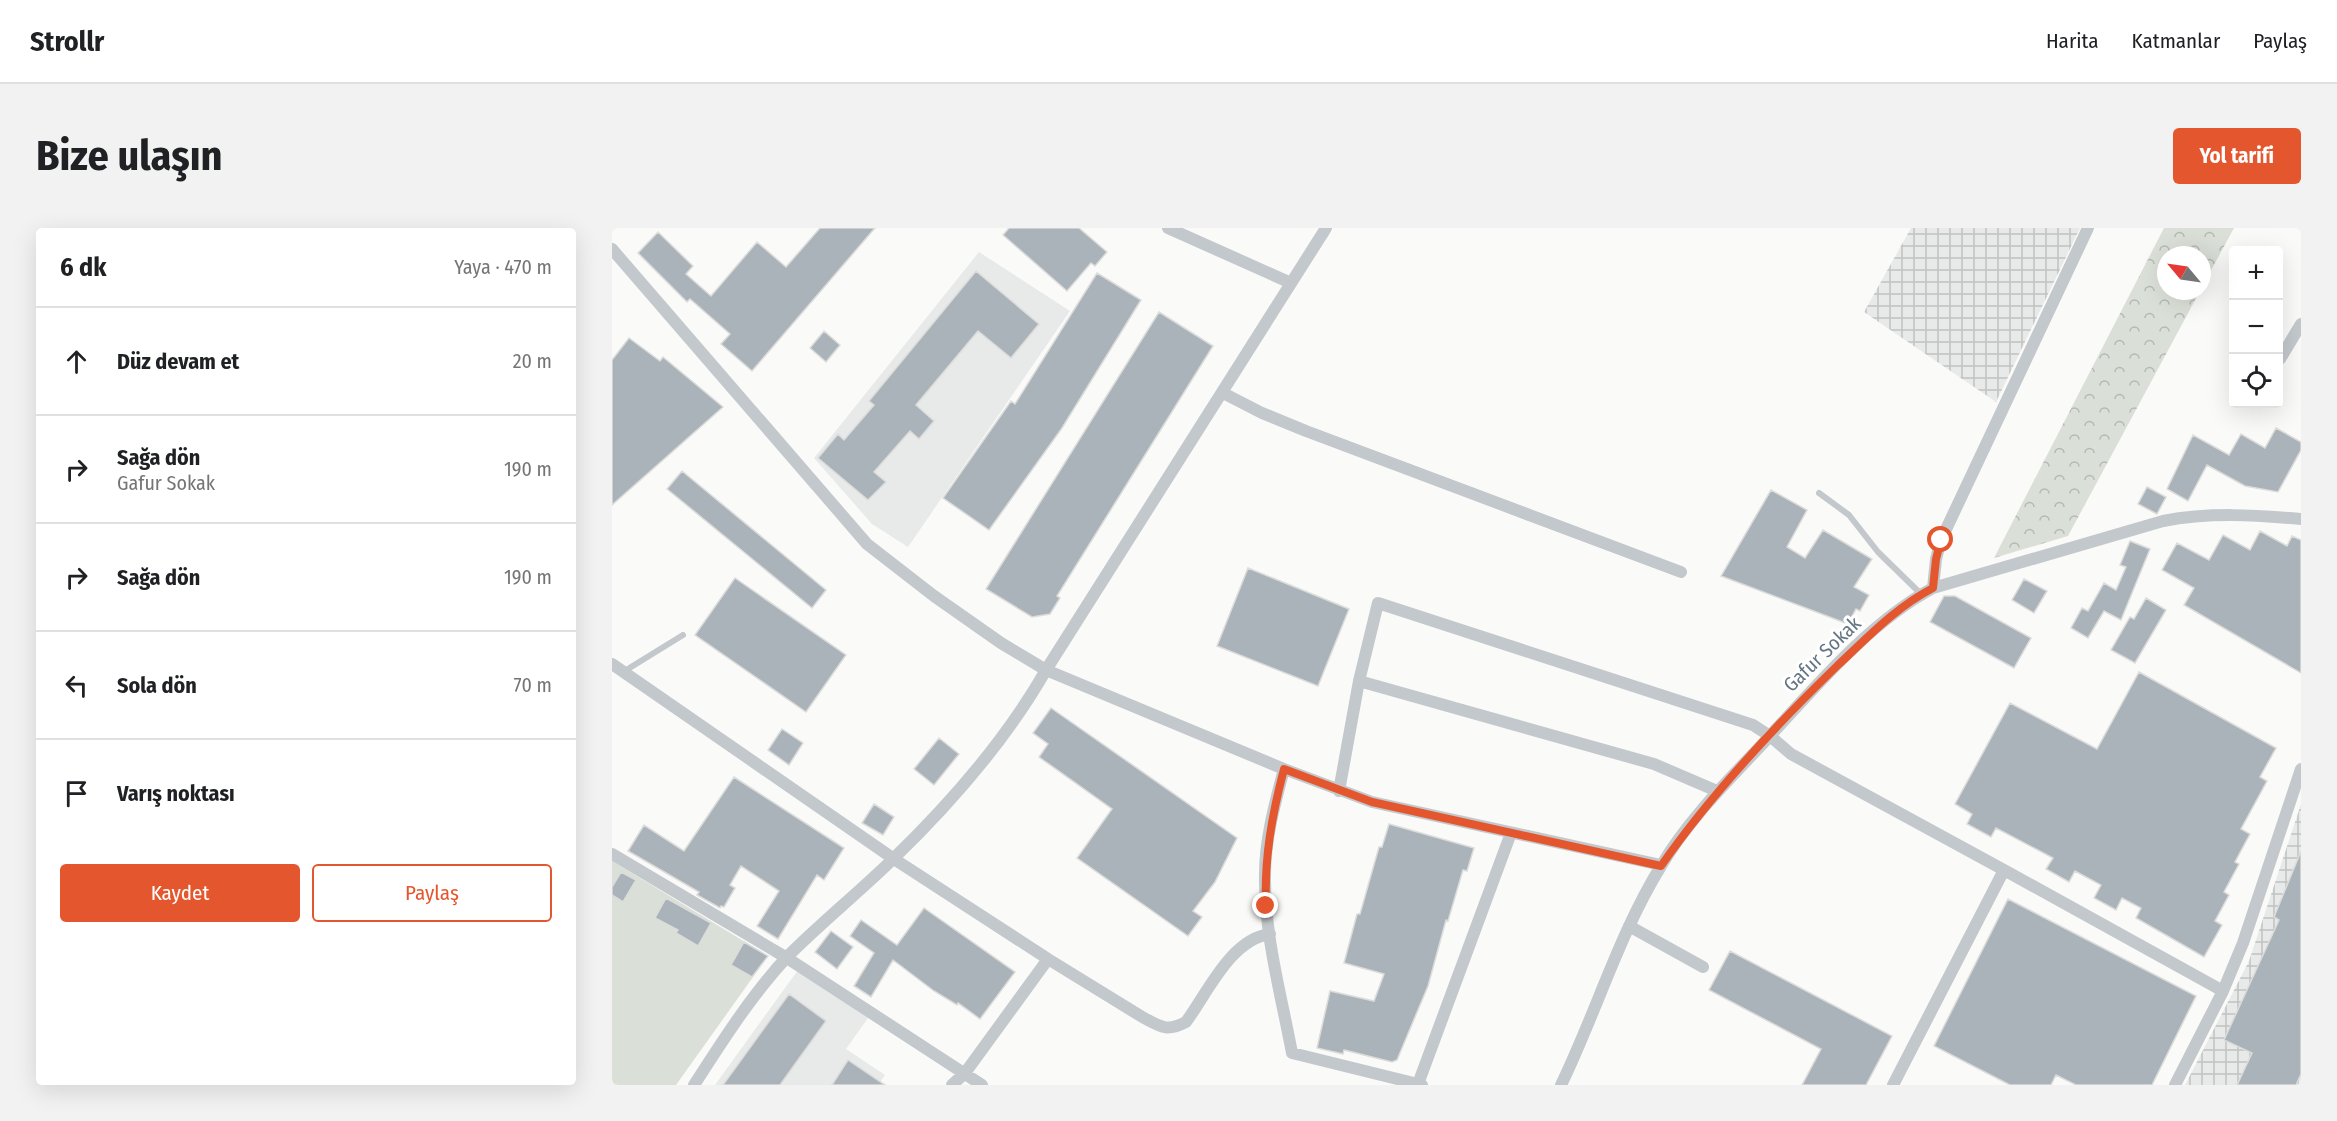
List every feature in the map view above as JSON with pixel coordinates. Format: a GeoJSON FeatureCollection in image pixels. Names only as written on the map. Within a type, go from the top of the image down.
{"type":"FeatureCollection","features":[{"type":"Feature","properties":{"kind":"street"},"geometry":{"type":"LineString","coordinates":[[1168,228],[1291,283]]}},
{"type":"Feature","properties":{"kind":"street"},"geometry":{"type":"LineString","coordinates":[[694,1085],[746,1010],[787,958],[894,859],[991,751],[1223,393],[1326,228]]}},
{"type":"Feature","properties":{"kind":"street"},"geometry":{"type":"LineString","coordinates":[[1933,588],[1936,559],[1941,540],[2088,228]]}},
{"type":"Feature","properties":{"kind":"street"},"geometry":{"type":"LineString","coordinates":[[612,249],[867,544],[934,596],[1001,643],[1046,669],[1339,791],[1372,802],[1661,866]]}},
{"type":"Feature","properties":{"kind":"street"},"geometry":{"type":"LineString","coordinates":[[2283,354],[2301,324]]}},
{"type":"Feature","properties":{"kind":"street"},"geometry":{"type":"LineString","coordinates":[[1223,393],[1262,413],[1306,431],[1681,572]]}},
{"type":"Feature","properties":{"kind":"street","name":"Gafur Sokak"},"geometry":{"type":"LineString","coordinates":[[1561,1085],[1629,926],[1661,866],[1717,791],[1808,695],[1877,628],[1921,594],[1933,588],[2196,514],[2301,519]]}},
{"type":"Feature","properties":{"kind":"street"},"geometry":{"type":"LineString","coordinates":[[1339,791],[1359,681],[1378,603],[1731,716],[1770,735],[1791,754],[2223,991]]}},
{"type":"Feature","properties":{"kind":"street"},"geometry":{"type":"LineString","coordinates":[[612,664],[894,859],[1048,959],[1160,1027],[1173,1029],[1186,1022],[1242,945],[1255,936],[1270,934]]}},
{"type":"Feature","properties":{"kind":"street"},"geometry":{"type":"LineString","coordinates":[[1359,681],[1654,764],[1717,791]]}},
{"type":"Feature","properties":{"kind":"street"},"geometry":{"type":"LineString","coordinates":[[1284,769],[1268,838],[1264,872],[1270,934],[1292,1053],[1420,1084],[1511,833]]}},
{"type":"Feature","properties":{"kind":"street"},"geometry":{"type":"LineString","coordinates":[[2175,1085],[2223,991],[2244,942],[2301,769]]}},
{"type":"Feature","properties":{"kind":"street"},"geometry":{"type":"LineString","coordinates":[[612,854],[787,958],[982,1085]]}},
{"type":"Feature","properties":{"kind":"street"},"geometry":{"type":"LineString","coordinates":[[1893,1085],[2004,870]]}},
{"type":"Feature","properties":{"kind":"street"},"geometry":{"type":"LineString","coordinates":[[1629,926],[1703,967]]}},
{"type":"Feature","properties":{"kind":"street"},"geometry":{"type":"LineString","coordinates":[[952,1085],[965,1073],[1048,959]]}},
{"type":"Feature","properties":{"kind":"lane"},"geometry":{"type":"LineString","coordinates":[[1819,493],[1849,515],[1878,552],[1921,594]]}},
{"type":"Feature","properties":{"kind":"lane"},"geometry":{"type":"LineString","coordinates":[[623,672],[683,634]]}},
{"type":"Feature","properties":{"kind":"shaded area"},"geometry":{"type":"Polygon","coordinates":[[[1911,228],[2080,228],[1996,402],[1864,312],[1911,228]]]}},
{"type":"Feature","properties":{"kind":"shaded area"},"geometry":{"type":"Polygon","coordinates":[[[979,252],[1070,311],[908,547],[872,524],[814,458],[979,252]]]}},
{"type":"Feature","properties":{"kind":"shaded area"},"geometry":{"type":"Polygon","coordinates":[[[2301,804],[2301,1085],[2185,1085],[2249,961],[2301,804]]]}},
{"type":"Feature","properties":{"kind":"shaded area"},"geometry":{"type":"Polygon","coordinates":[[[798,970],[868,1018],[846,1049],[885,1075],[878,1085],[715,1085],[798,970]]]}},
{"type":"Feature","properties":{"kind":"green space"},"geometry":{"type":"Polygon","coordinates":[[[2164,228],[2234,228],[2211,270],[2211,246],[2157,246],[2157,300],[2195,300],[2068,536],[1994,558],[2164,228]]]}},
{"type":"Feature","properties":{"kind":"green space"},"geometry":{"type":"Polygon","coordinates":[[[612,861],[768,956],[676,1085],[612,1085],[612,861]]]}},
{"type":"Feature","properties":{"kind":"building"},"geometry":{"type":"Polygon","coordinates":[[[820,228],[875,228],[752,371],[721,344],[730,334],[690,299],[687,302],[638,253],[658,232],[693,266],[686,274],[711,296],[757,242],[786,267],[820,228]]]}},
{"type":"Feature","properties":{"kind":"building"},"geometry":{"type":"Polygon","coordinates":[[[1009,228],[1079,228],[1107,252],[1095,266],[1091,263],[1067,291],[1003,235],[1009,228]]]}},
{"type":"Feature","properties":{"kind":"building"},"geometry":{"type":"Polygon","coordinates":[[[976,271],[1039,324],[1011,358],[978,331],[916,405],[934,421],[919,439],[910,431],[874,472],[886,482],[868,500],[818,458],[838,434],[844,440],[874,405],[869,401],[976,271]]]}},
{"type":"Feature","properties":{"kind":"building"},"geometry":{"type":"Polygon","coordinates":[[[1097,273],[1141,300],[1062,428],[989,530],[943,498],[1011,401],[1015,404],[1097,273]]]}},
{"type":"Feature","properties":{"kind":"building"},"geometry":{"type":"Polygon","coordinates":[[[1159,312],[1213,346],[1057,596],[1060,598],[1050,614],[1032,617],[986,589],[1159,312]]]}},
{"type":"Feature","properties":{"kind":"building"},"geometry":{"type":"Polygon","coordinates":[[[824,331],[840,345],[826,362],[810,348],[824,331]]]}},
{"type":"Feature","properties":{"kind":"building"},"geometry":{"type":"Polygon","coordinates":[[[629,338],[660,361],[663,357],[723,407],[612,505],[612,360],[629,338]]]}},
{"type":"Feature","properties":{"kind":"building"},"geometry":{"type":"Polygon","coordinates":[[[2276,428],[2301,442],[2301,450],[2278,492],[2245,486],[2207,465],[2188,501],[2167,489],[2193,435],[2229,455],[2241,434],[2265,448],[2276,428]]]}},
{"type":"Feature","properties":{"kind":"building"},"geometry":{"type":"Polygon","coordinates":[[[682,471],[826,590],[812,608],[667,489],[682,471]]]}},
{"type":"Feature","properties":{"kind":"building"},"geometry":{"type":"Polygon","coordinates":[[[2147,487],[2166,497],[2157,514],[2138,504],[2147,487]]]}},
{"type":"Feature","properties":{"kind":"building"},"geometry":{"type":"Polygon","coordinates":[[[1771,490],[1807,510],[1787,547],[1805,558],[1823,530],[1872,559],[1854,587],[1869,595],[1860,611],[1856,609],[1848,624],[1721,576],[1771,490]]]}},
{"type":"Feature","properties":{"kind":"building"},"geometry":{"type":"Polygon","coordinates":[[[2260,531],[2287,546],[2292,536],[2301,540],[2301,673],[2184,605],[2194,588],[2162,570],[2177,543],[2209,560],[2223,535],[2250,550],[2260,531]]]}},
{"type":"Feature","properties":{"kind":"building"},"geometry":{"type":"Polygon","coordinates":[[[2130,541],[2150,549],[2121,620],[2104,611],[2088,638],[2071,628],[2082,608],[2088,611],[2104,583],[2116,590],[2126,567],[2120,565],[2130,541]]]}},
{"type":"Feature","properties":{"kind":"building"},"geometry":{"type":"Polygon","coordinates":[[[1248,568],[1349,609],[1318,686],[1217,646],[1248,568]]]}},
{"type":"Feature","properties":{"kind":"building"},"geometry":{"type":"Polygon","coordinates":[[[735,578],[846,655],[806,712],[695,635],[735,578]]]}},
{"type":"Feature","properties":{"kind":"building"},"geometry":{"type":"Polygon","coordinates":[[[2024,579],[2047,591],[2034,613],[2012,600],[2024,579]]]}},
{"type":"Feature","properties":{"kind":"building"},"geometry":{"type":"Polygon","coordinates":[[[1944,596],[1955,596],[2031,638],[2014,668],[1930,622],[1944,596]]]}},
{"type":"Feature","properties":{"kind":"building"},"geometry":{"type":"Polygon","coordinates":[[[2146,598],[2166,610],[2135,663],[2111,650],[2130,617],[2134,619],[2146,598]]]}},
{"type":"Feature","properties":{"kind":"building"},"geometry":{"type":"Polygon","coordinates":[[[2139,672],[2276,748],[2260,777],[2267,781],[2241,829],[2250,834],[2235,862],[2239,864],[2224,892],[2229,895],[2215,921],[2222,925],[2204,957],[2136,918],[2141,908],[2122,898],[2116,910],[2094,898],[2101,885],[2075,871],[2069,882],[2046,869],[2053,858],[1996,828],[1991,837],[1967,824],[1972,814],[1955,804],[2010,703],[2097,749],[2139,672]]]}},
{"type":"Feature","properties":{"kind":"building"},"geometry":{"type":"Polygon","coordinates":[[[1051,708],[1237,838],[1215,882],[1193,911],[1202,917],[1188,936],[1077,858],[1112,809],[1039,757],[1048,744],[1033,733],[1051,708]]]}},
{"type":"Feature","properties":{"kind":"building"},"geometry":{"type":"Polygon","coordinates":[[[782,729],[803,743],[789,765],[768,750],[782,729]]]}},
{"type":"Feature","properties":{"kind":"building"},"geometry":{"type":"Polygon","coordinates":[[[939,738],[959,754],[934,785],[914,769],[939,738]]]}},
{"type":"Feature","properties":{"kind":"building"},"geometry":{"type":"Polygon","coordinates":[[[734,777],[844,848],[824,880],[817,875],[778,939],[757,926],[779,891],[741,866],[730,885],[735,888],[724,907],[720,908],[697,895],[699,892],[628,851],[644,825],[684,851],[734,777]]]}},
{"type":"Feature","properties":{"kind":"building"},"geometry":{"type":"Polygon","coordinates":[[[874,804],[894,817],[883,835],[862,823],[874,804]]]}},
{"type":"Feature","properties":{"kind":"building"},"geometry":{"type":"Polygon","coordinates":[[[1389,824],[1474,848],[1467,871],[1463,870],[1448,921],[1446,920],[1428,986],[1397,1060],[1392,1062],[1344,1050],[1343,1054],[1317,1048],[1330,991],[1374,1001],[1384,974],[1344,963],[1357,914],[1360,914],[1379,847],[1382,847],[1389,824]]]}},
{"type":"Feature","properties":{"kind":"building"},"geometry":{"type":"Polygon","coordinates":[[[2301,851],[2301,1074],[2296,1085],[2237,1085],[2252,1053],[2224,1040],[2279,920],[2274,917],[2301,851]]]}},
{"type":"Feature","properties":{"kind":"building"},"geometry":{"type":"Polygon","coordinates":[[[621,872],[636,880],[623,902],[612,895],[612,887],[621,872]]]}},
{"type":"Feature","properties":{"kind":"building"},"geometry":{"type":"Polygon","coordinates":[[[666,898],[711,923],[698,946],[676,933],[678,930],[655,918],[666,898]]]}},
{"type":"Feature","properties":{"kind":"building"},"geometry":{"type":"Polygon","coordinates":[[[2008,899],[2196,996],[2152,1085],[2076,1085],[2056,1075],[2051,1085],[2010,1085],[1934,1046],[2008,899]]]}},
{"type":"Feature","properties":{"kind":"building"},"geometry":{"type":"Polygon","coordinates":[[[924,908],[1015,972],[980,1019],[958,1003],[957,1005],[934,991],[893,960],[871,997],[854,986],[874,953],[850,936],[861,920],[897,945],[924,908]]]}},
{"type":"Feature","properties":{"kind":"building"},"geometry":{"type":"Polygon","coordinates":[[[831,931],[853,947],[837,969],[815,952],[831,931]]]}},
{"type":"Feature","properties":{"kind":"building"},"geometry":{"type":"Polygon","coordinates":[[[744,942],[768,956],[752,977],[731,965],[744,942]]]}},
{"type":"Feature","properties":{"kind":"building"},"geometry":{"type":"Polygon","coordinates":[[[1730,951],[1892,1036],[1866,1085],[1802,1085],[1821,1049],[1709,990],[1730,951]]]}},
{"type":"Feature","properties":{"kind":"building"},"geometry":{"type":"Polygon","coordinates":[[[789,994],[826,1021],[780,1085],[723,1085],[789,994]]]}},
{"type":"Feature","properties":{"kind":"building"},"geometry":{"type":"Polygon","coordinates":[[[848,1060],[885,1085],[832,1085],[848,1060]]]}},
{"type":"Feature","properties":{"kind":"route"},"geometry":{"type":"LineString","coordinates":[[1266,906],[1264,872],[1268,838],[1284,769],[1372,802],[1661,866],[1717,791],[1785,718],[1877,628],[1919,595],[1933,588],[1936,559],[1941,540]]}}]}
